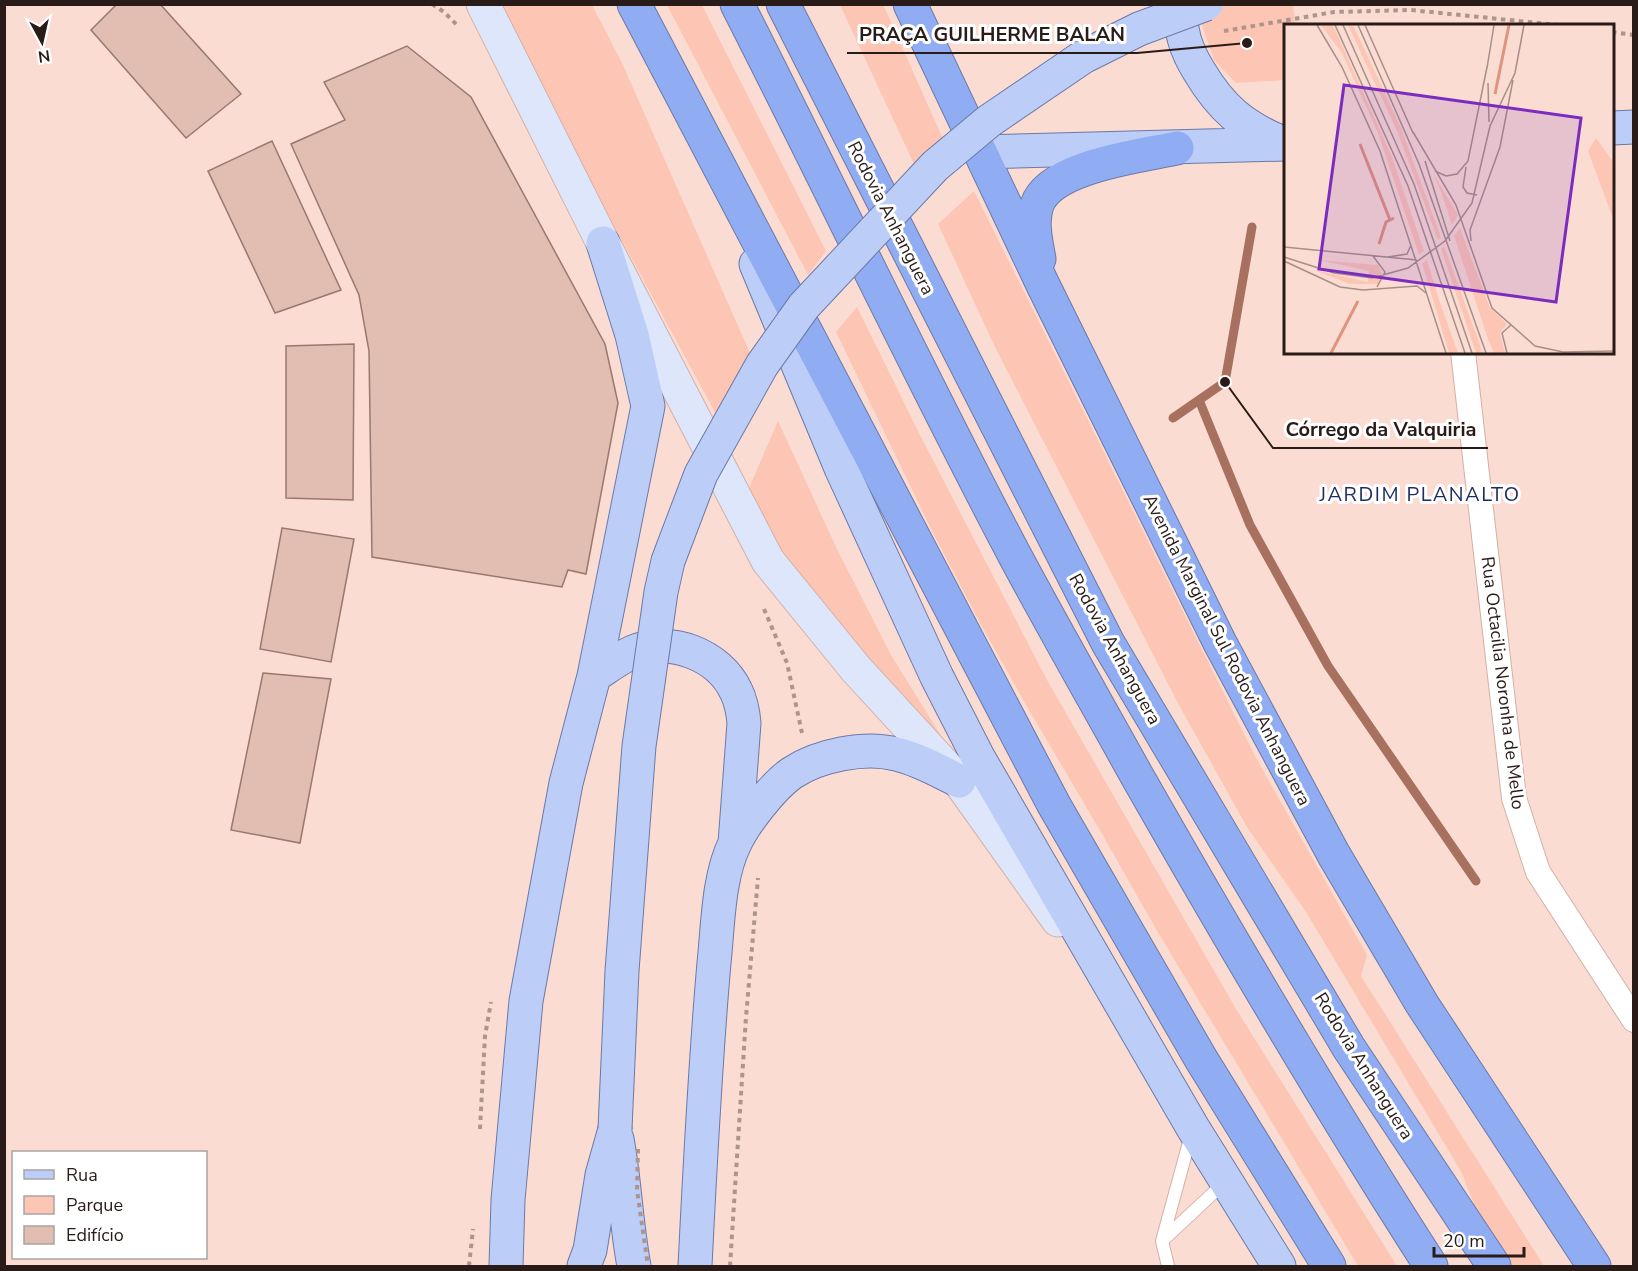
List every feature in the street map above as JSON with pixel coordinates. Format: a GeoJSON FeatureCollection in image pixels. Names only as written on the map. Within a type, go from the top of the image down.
{"type":"FeatureCollection","features":[{"type":"Feature","properties":{"kind":"highway"},"geometry":{"type":"LineString","coordinates":[[634,4],[1054,805],[1201,1059],[1329,1266]]}},
{"type":"Feature","properties":{"kind":"highway"},"geometry":{"type":"LineString","coordinates":[[736,4],[928,387],[1015,556],[1075,666],[1192,872],[1292,1041],[1431,1266]]}},
{"type":"Feature","properties":{"kind":"highway","name":"Rodovia Anhanguera"},"geometry":{"type":"LineString","coordinates":[[783,4],[1108,643],[1349,1048],[1494,1266]]}},
{"type":"Feature","properties":{"kind":"highway","name":"Avenida Marginal Sul Rodovia Anhanguera"},"geometry":{"type":"LineString","coordinates":[[910,4],[1043,285],[1220,643],[1334,855],[1422,1004],[1594,1266]]}},
{"type":"Feature","properties":{"kind":"highway"},"geometry":{"type":"LineString","coordinates":[[1043,285],[1034,232],[1037,204],[1052,183],[1080,169],[1177,148]]}},
{"type":"Feature","properties":{"kind":"main road"},"geometry":{"type":"LineString","coordinates":[[483,4],[603,243],[768,561],[856,669],[958,782],[1129,1017]]}},
{"type":"Feature","properties":{"kind":"main road"},"geometry":{"type":"LineString","coordinates":[[1181,4],[1184,44],[1212,94],[1244,123],[1262,135],[1284,144]]}},
{"type":"Feature","properties":{"kind":"main road"},"geometry":{"type":"LineString","coordinates":[[634,1266],[623,1174],[627,1137],[622,971],[639,746],[661,592],[668,561],[701,474],[762,365],[804,306],[934,166],[989,121],[1083,57],[1139,29],[1213,18]]}},
{"type":"Feature","properties":{"kind":"main road"},"geometry":{"type":"LineString","coordinates":[[699,127],[841,468],[937,677],[978,757],[1193,1128],[1279,1266]]}},
{"type":"Feature","properties":{"kind":"main road"},"geometry":{"type":"LineString","coordinates":[[1614,128],[1634,127]]}},
{"type":"Feature","properties":{"kind":"main road"},"geometry":{"type":"LineString","coordinates":[[980,152],[1284,144]]}},
{"type":"Feature","properties":{"kind":"main road"},"geometry":{"type":"LineString","coordinates":[[506,1266],[508,1200],[526,1001],[566,783],[594,676],[648,406],[633,335],[603,243]]}},
{"type":"Feature","properties":{"kind":"main road"},"geometry":{"type":"LineString","coordinates":[[594,676],[634,651],[668,646],[701,655],[727,676],[742,706],[744,723],[735,843]]}},
{"type":"Feature","properties":{"kind":"main road"},"geometry":{"type":"LineString","coordinates":[[695,1266],[703,1105],[718,925],[725,870],[735,843],[768,795],[792,773],[826,758],[864,751],[895,753],[918,761],[958,782]]}},
{"type":"Feature","properties":{"kind":"main road"},"geometry":{"type":"LineString","coordinates":[[584,1266],[590,1250],[602,1174],[627,1137]]}},
{"type":"Feature","properties":{"kind":"street","name":"Rua Octacilia Noronha de Mello"},"geometry":{"type":"LineString","coordinates":[[1463,354],[1514,798],[1538,872],[1634,1020]]}},
{"type":"Feature","properties":{"kind":"lane"},"geometry":{"type":"LineString","coordinates":[[1168,1266],[1162,1241],[1193,1128]]}},
{"type":"Feature","properties":{"kind":"lane"},"geometry":{"type":"LineString","coordinates":[[1162,1241],[1226,1181]]}},
{"type":"Feature","properties":{"kind":"path"},"geometry":{"type":"LineString","coordinates":[[1213,18],[1411,10],[1548,24]]}},
{"type":"Feature","properties":{"kind":"path"},"geometry":{"type":"LineString","coordinates":[[1614,32],[1634,35]]}},
{"type":"Feature","properties":{"kind":"path"},"geometry":{"type":"LineString","coordinates":[[627,1137],[648,1266]]}},
{"type":"Feature","properties":{"kind":"green space"},"geometry":{"type":"Polygon","coordinates":[[[883,4],[943,139],[914,164],[840,5],[883,4]]]}},
{"type":"Feature","properties":{"kind":"green space"},"geometry":{"type":"Polygon","coordinates":[[[494,5],[592,5],[622,63],[750,353],[716,414],[494,5]]]}},
{"type":"Feature","properties":{"kind":"green space"},"geometry":{"type":"Polygon","coordinates":[[[667,5],[702,5],[826,251],[808,275],[667,5]]]}},
{"type":"Feature","properties":{"kind":"green space"},"geometry":{"type":"Polygon","coordinates":[[[1202,5],[1293,5],[1295,24],[1284,24],[1284,80],[1236,83],[1214,60],[1201,22],[1202,5]]]}},
{"type":"Feature","properties":{"kind":"green space"},"geometry":{"type":"Polygon","coordinates":[[[974,191],[1256,758],[1367,955],[1361,976],[1544,1266],[1505,1266],[1489,1243],[1462,1173],[1306,912],[1247,827],[1180,707],[995,347],[938,224],[974,191]]]}},
{"type":"Feature","properties":{"kind":"green space"},"geometry":{"type":"Polygon","coordinates":[[[857,307],[920,435],[1047,680],[1236,1009],[1397,1266],[1358,1266],[1156,929],[1025,703],[931,529],[836,332],[857,307]]]}},
{"type":"Feature","properties":{"kind":"green space"},"geometry":{"type":"Polygon","coordinates":[[[778,421],[836,547],[891,655],[956,760],[786,565],[746,495],[778,421]]]}},
{"type":"Feature","properties":{"kind":"building"},"geometry":{"type":"Polygon","coordinates":[[[117,4],[160,4],[241,94],[186,138],[91,30],[117,4]]]}},
{"type":"Feature","properties":{"kind":"building"},"geometry":{"type":"Polygon","coordinates":[[[407,46],[471,97],[605,344],[618,403],[586,574],[568,570],[562,587],[372,557],[369,351],[359,295],[291,144],[345,120],[324,82],[407,46]]]}},
{"type":"Feature","properties":{"kind":"building"},"geometry":{"type":"Polygon","coordinates":[[[272,141],[341,290],[275,313],[208,171],[272,141]]]}},
{"type":"Feature","properties":{"kind":"building"},"geometry":{"type":"Polygon","coordinates":[[[354,344],[353,500],[286,498],[286,346],[354,344]]]}},
{"type":"Feature","properties":{"kind":"building"},"geometry":{"type":"Polygon","coordinates":[[[282,528],[354,539],[331,662],[260,649],[282,528]]]}},
{"type":"Feature","properties":{"kind":"building"},"geometry":{"type":"Polygon","coordinates":[[[263,673],[331,679],[300,843],[231,830],[263,673]]]}},
{"type":"Feature","properties":{"kind":"waterway"},"geometry":{"type":"LineString","coordinates":[[1173,418],[1225,382],[1252,227]]}},
{"type":"Feature","properties":{"kind":"waterway"},"geometry":{"type":"LineString","coordinates":[[1199,400],[1250,525],[1328,666],[1476,881]]}},
{"type":"Feature","properties":{"kind":"place","name":"PRAÇA GUILHERME BALAN"},"geometry":{"type":"Point","coordinates":[1247,43]}},
{"type":"Feature","properties":{"kind":"place","name":"Córrego da Valquiria"},"geometry":{"type":"Point","coordinates":[1225,382]}},
{"type":"Feature","properties":{"kind":"district","name":"JARDIM PLANALTO"},"geometry":{"type":"Point","coordinates":[1420,494]}}]}
